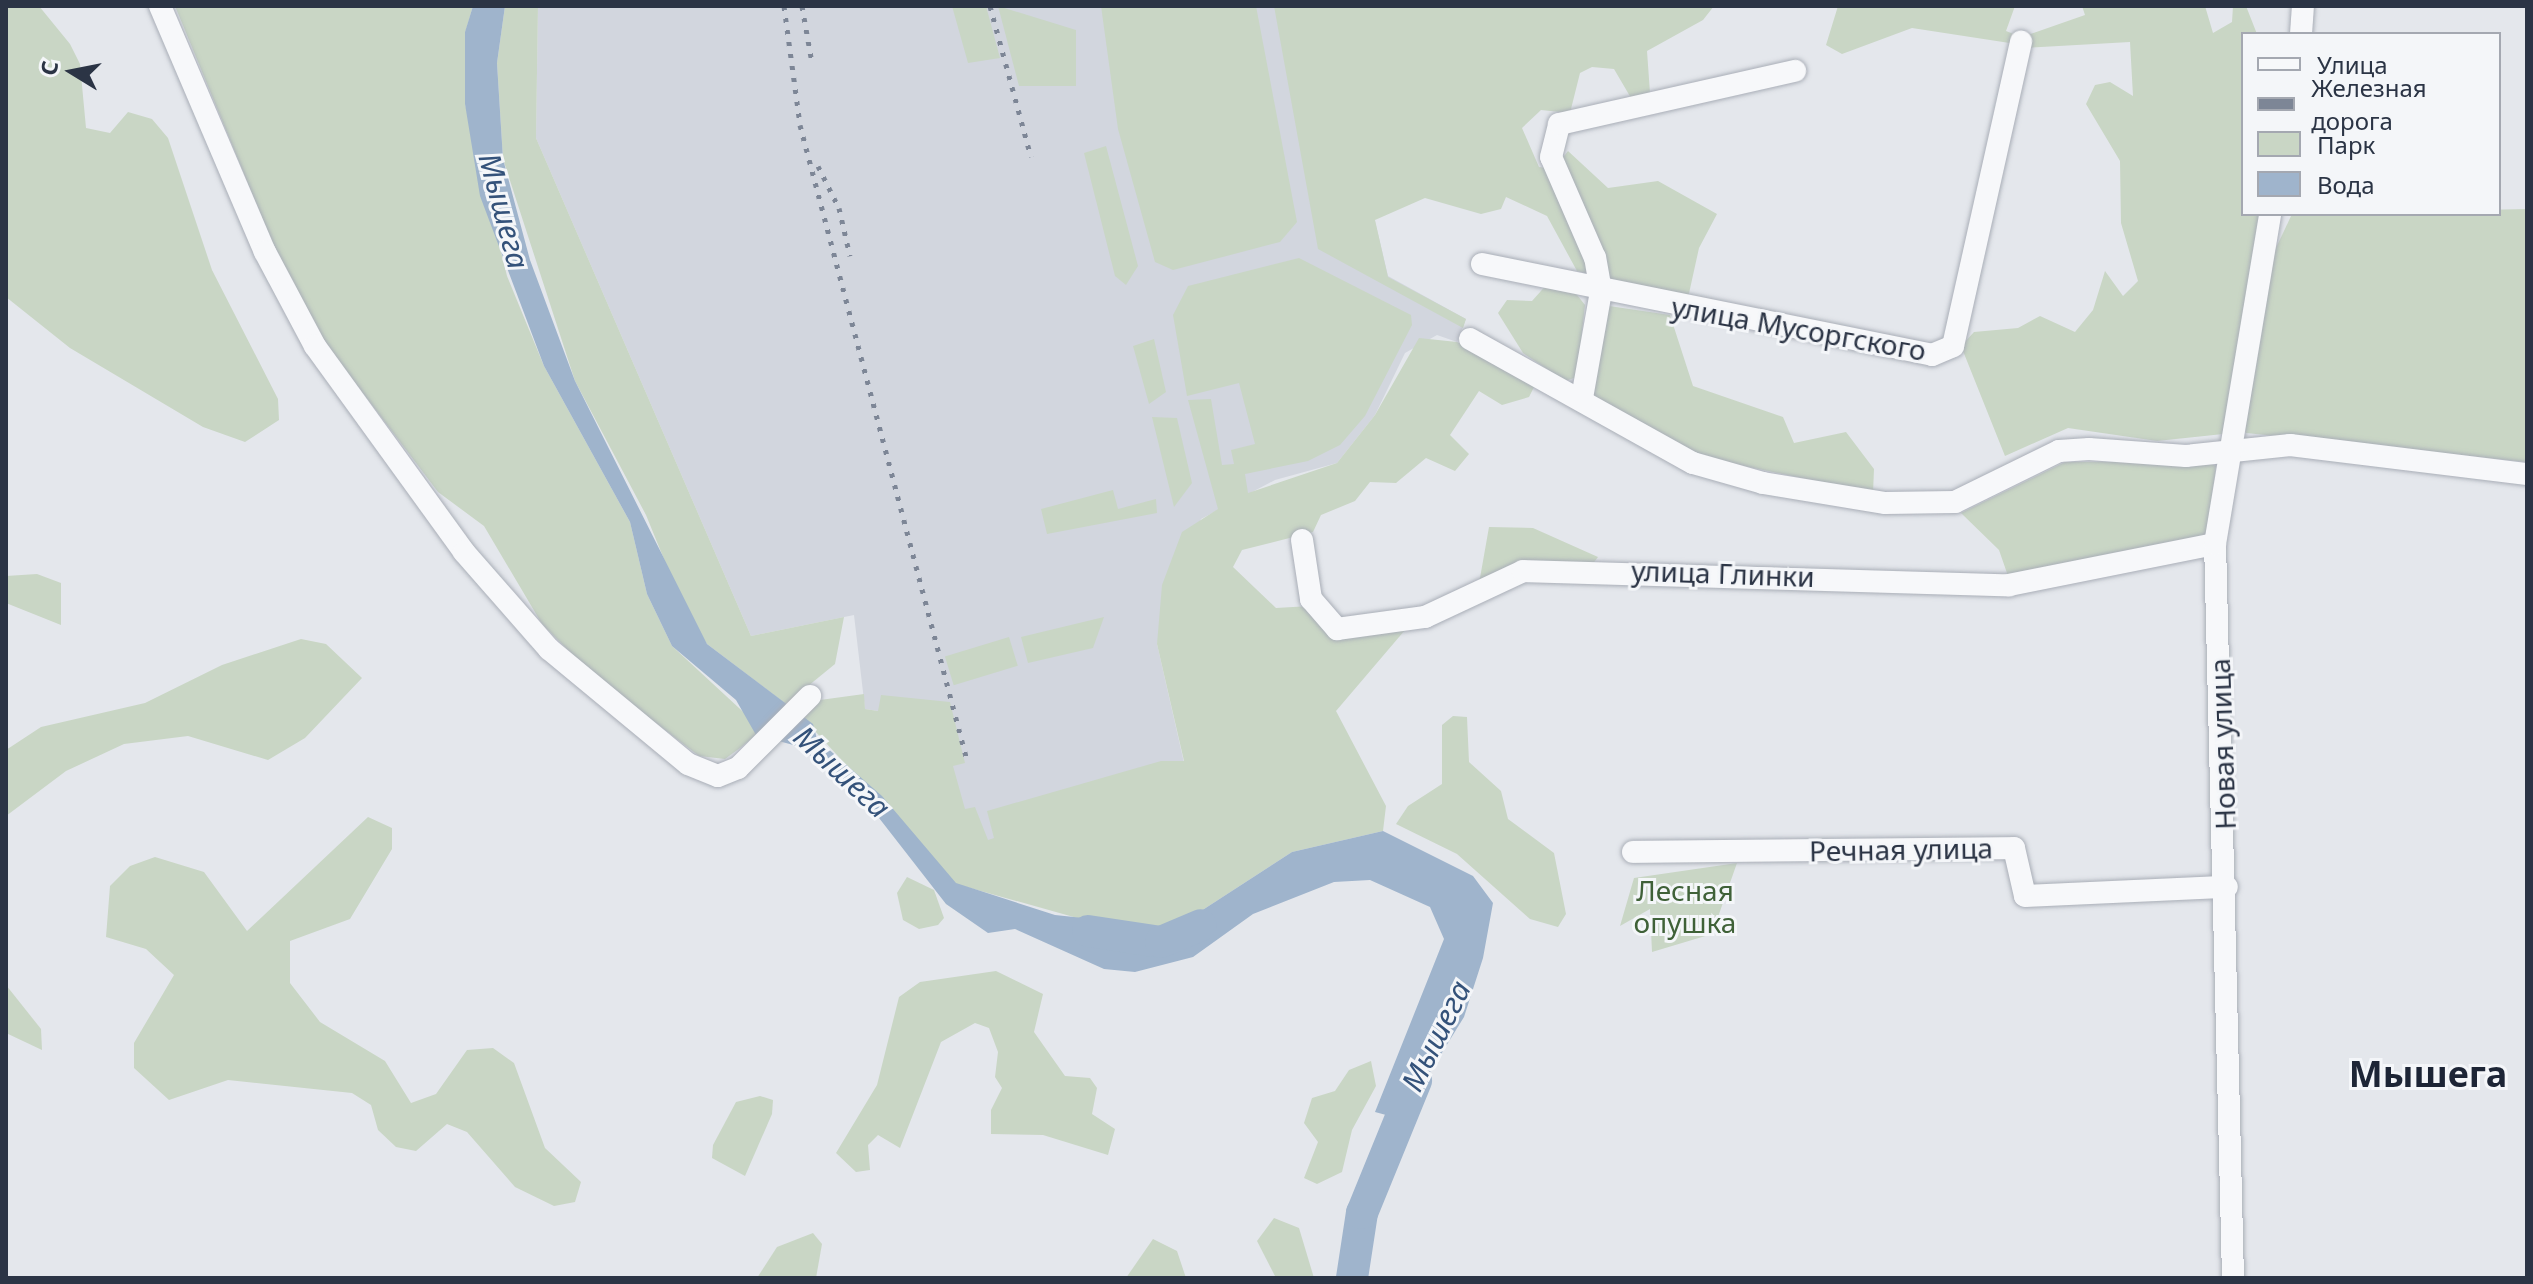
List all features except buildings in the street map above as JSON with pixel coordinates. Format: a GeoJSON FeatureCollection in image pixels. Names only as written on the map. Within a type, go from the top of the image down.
{"type":"FeatureCollection","features":[{"type":"Feature","properties":{"kind":"street"},"geometry":{"type":"LineString","coordinates":[[160,6],[265,252],[315,346],[464,552],[549,649],[688,764],[718,776],[753,755],[810,696]]}},
{"type":"Feature","properties":{"kind":"street"},"geometry":{"type":"LineString","coordinates":[[2301,32],[2303,6]]}},
{"type":"Feature","properties":{"kind":"street","name":"улица Мусоргского"},"geometry":{"type":"LineString","coordinates":[[1482,264],[1565,276],[1601,291],[1932,355],[1953,346],[2021,41]]}},
{"type":"Feature","properties":{"kind":"street"},"geometry":{"type":"LineString","coordinates":[[1582,398],[1601,291],[1595,258],[1551,157],[1559,124],[1795,71]]}},
{"type":"Feature","properties":{"kind":"street","name":"Новая улица"},"geometry":{"type":"LineString","coordinates":[[2233,1278],[2227,887],[2215,544],[2270,216]]}},
{"type":"Feature","properties":{"kind":"street"},"geometry":{"type":"LineString","coordinates":[[1470,339],[1582,398],[1693,463],[1763,483],[1885,503],[1955,502],[2059,451],[2186,456],[2229,446],[2290,445],[2527,474]]}},
{"type":"Feature","properties":{"kind":"street","name":"улица Глинки"},"geometry":{"type":"LineString","coordinates":[[1302,540],[1311,599],[1337,629],[1425,617],[1523,571],[2009,585],[2215,544]]}},
{"type":"Feature","properties":{"kind":"street","name":"Речная улица"},"geometry":{"type":"LineString","coordinates":[[1633,852],[2014,848],[2025,896],[2227,887]]}},
{"type":"Feature","properties":{"kind":"shaded area"},"geometry":{"type":"Polygon","coordinates":[[[538,6],[1324,6],[1388,276],[1466,319],[1457,342],[1437,335],[1405,353],[1375,415],[1337,463],[1275,480],[1201,519],[1157,644],[1195,811],[985,844],[963,832],[911,716],[865,709],[854,615],[751,636],[536,138],[538,6]]]}},
{"type":"Feature","properties":{"kind":"green space"},"geometry":{"type":"Polygon","coordinates":[[[6,6],[39,6],[70,44],[80,64],[86,128],[110,133],[128,112],[152,119],[168,138],[212,270],[278,399],[279,420],[245,442],[203,427],[70,348],[6,297],[6,6]]]}},
{"type":"Feature","properties":{"kind":"green space"},"geometry":{"type":"Polygon","coordinates":[[[175,6],[473,6],[465,33],[465,104],[507,276],[544,366],[630,522],[647,594],[672,646],[752,720],[756,735],[740,748],[725,759],[699,756],[592,674],[542,624],[484,526],[438,492],[325,343],[279,259],[175,6]]]}},
{"type":"Feature","properties":{"kind":"green space"},"geometry":{"type":"Polygon","coordinates":[[[505,6],[538,6],[536,138],[751,636],[844,617],[835,664],[786,704],[707,644],[688,618],[646,515],[575,381],[503,159],[497,63],[505,6]]]}},
{"type":"Feature","properties":{"kind":"green space"},"geometry":{"type":"Polygon","coordinates":[[[952,6],[986,6],[1000,58],[968,63],[952,6]]]}},
{"type":"Feature","properties":{"kind":"green space"},"geometry":{"type":"Polygon","coordinates":[[[998,6],[1076,30],[1076,86],[1019,86],[998,6]]]}},
{"type":"Feature","properties":{"kind":"green space"},"geometry":{"type":"Polygon","coordinates":[[[1101,6],[1256,6],[1297,222],[1280,242],[1173,270],[1155,262],[1118,129],[1101,6]]]}},
{"type":"Feature","properties":{"kind":"green space"},"geometry":{"type":"Polygon","coordinates":[[[1274,6],[1714,6],[1703,20],[1647,51],[1650,93],[1631,98],[1614,69],[1592,67],[1580,73],[1570,113],[1541,110],[1522,128],[1539,167],[1554,169],[1568,151],[1608,188],[1658,181],[1717,214],[1699,248],[1688,298],[1577,271],[1547,216],[1506,197],[1501,209],[1481,214],[1425,198],[1375,220],[1388,277],[1466,319],[1463,328],[1318,249],[1274,6]]]}},
{"type":"Feature","properties":{"kind":"green space"},"geometry":{"type":"Polygon","coordinates":[[[1838,6],[2015,6],[2006,31],[2021,37],[2016,44],[1912,28],[1842,54],[1826,45],[1838,6]]]}},
{"type":"Feature","properties":{"kind":"green space"},"geometry":{"type":"Polygon","coordinates":[[[2082,6],[2205,6],[2213,33],[2232,22],[2233,6],[2246,6],[2256,32],[2241,32],[2241,216],[2260,216],[2223,434],[2157,441],[2068,428],[2005,456],[1961,346],[1974,332],[2018,328],[2040,316],[2075,332],[2093,310],[2105,271],[2123,296],[2138,281],[2121,223],[2120,161],[2086,104],[2095,85],[2110,82],[2133,96],[2130,42],[2024,48],[2025,36],[2085,15],[2082,6]]]}},
{"type":"Feature","properties":{"kind":"green space"},"geometry":{"type":"Polygon","coordinates":[[[1106,146],[1138,266],[1126,285],[1115,276],[1084,153],[1106,146]]]}},
{"type":"Feature","properties":{"kind":"green space"},"geometry":{"type":"Polygon","coordinates":[[[2527,209],[2527,462],[2246,433],[2242,419],[2274,252],[2291,216],[2501,216],[2501,210],[2527,209]]]}},
{"type":"Feature","properties":{"kind":"green space"},"geometry":{"type":"Polygon","coordinates":[[[1299,258],[1411,315],[1412,325],[1365,416],[1340,445],[1308,461],[1245,474],[1248,493],[1337,463],[1375,415],[1419,338],[1457,342],[1536,383],[1529,397],[1502,405],[1479,391],[1450,435],[1469,454],[1455,471],[1426,458],[1396,483],[1370,482],[1355,501],[1321,515],[1313,532],[1242,550],[1233,567],[1276,608],[1310,606],[1327,628],[1411,623],[1336,711],[1386,806],[1383,831],[1292,852],[1147,946],[1095,923],[956,884],[802,717],[820,700],[864,694],[865,709],[878,711],[881,695],[950,702],[965,763],[953,766],[965,809],[975,807],[988,840],[994,838],[987,811],[1161,761],[1184,761],[1157,644],[1162,585],[1182,532],[1218,509],[1188,400],[1211,399],[1222,465],[1234,464],[1231,450],[1255,444],[1239,383],[1187,396],[1173,315],[1188,286],[1299,258]]]}},
{"type":"Feature","properties":{"kind":"green space"},"geometry":{"type":"Polygon","coordinates":[[[1549,282],[1570,286],[1585,305],[1577,377],[1565,381],[1523,353],[1498,313],[1507,300],[1532,301],[1549,282]]]}},
{"type":"Feature","properties":{"kind":"green space"},"geometry":{"type":"Polygon","coordinates":[[[1609,306],[1670,315],[1693,386],[1783,417],[1794,443],[1846,432],[1874,469],[1873,493],[1692,455],[1592,395],[1609,306]]]}},
{"type":"Feature","properties":{"kind":"green space"},"geometry":{"type":"Polygon","coordinates":[[[1154,339],[1166,392],[1149,404],[1133,346],[1154,339]]]}},
{"type":"Feature","properties":{"kind":"green space"},"geometry":{"type":"Polygon","coordinates":[[[1152,417],[1177,418],[1192,483],[1174,507],[1152,417]]]}},
{"type":"Feature","properties":{"kind":"green space"},"geometry":{"type":"Polygon","coordinates":[[[2205,461],[2216,466],[2207,538],[2008,576],[1999,550],[1961,513],[2065,462],[2205,461]]]}},
{"type":"Feature","properties":{"kind":"green space"},"geometry":{"type":"Polygon","coordinates":[[[1113,490],[1118,509],[1156,499],[1157,513],[1047,534],[1041,509],[1113,490]]]}},
{"type":"Feature","properties":{"kind":"green space"},"geometry":{"type":"Polygon","coordinates":[[[1489,527],[1533,528],[1598,557],[1592,565],[1470,591],[1480,578],[1489,527]]]}},
{"type":"Feature","properties":{"kind":"green space"},"geometry":{"type":"Polygon","coordinates":[[[37,574],[61,583],[61,625],[6,603],[6,576],[37,574]]]}},
{"type":"Feature","properties":{"kind":"green space"},"geometry":{"type":"Polygon","coordinates":[[[1104,617],[1093,648],[1028,663],[1021,637],[1104,617]]]}},
{"type":"Feature","properties":{"kind":"green space"},"geometry":{"type":"Polygon","coordinates":[[[1009,637],[1018,666],[954,685],[945,657],[1009,637]]]}},
{"type":"Feature","properties":{"kind":"green space"},"geometry":{"type":"Polygon","coordinates":[[[301,639],[326,644],[362,678],[305,738],[268,760],[188,736],[124,744],[66,771],[6,816],[6,750],[41,727],[145,703],[222,665],[301,639]]]}},
{"type":"Feature","properties":{"kind":"green space"},"geometry":{"type":"Polygon","coordinates":[[[1453,716],[1467,717],[1469,762],[1501,791],[1508,819],[1554,853],[1566,914],[1558,927],[1530,919],[1457,854],[1396,824],[1408,806],[1442,784],[1442,725],[1453,716]]]}},
{"type":"Feature","properties":{"kind":"green space"},"geometry":{"type":"Polygon","coordinates":[[[368,817],[392,828],[392,849],[350,919],[290,941],[290,983],[320,1022],[385,1061],[411,1103],[436,1094],[467,1050],[493,1048],[514,1063],[545,1148],[581,1182],[575,1202],[554,1206],[515,1187],[467,1132],[447,1124],[416,1151],[396,1147],[378,1130],[371,1105],[352,1093],[228,1080],[169,1100],[134,1068],[134,1043],[174,975],[146,949],[106,937],[110,886],[130,866],[155,857],[204,872],[247,931],[368,817]]]}},
{"type":"Feature","properties":{"kind":"green space","name":"Лесная опушка"},"geometry":{"type":"Polygon","coordinates":[[[1737,863],[1712,934],[1652,952],[1650,909],[1620,926],[1634,878],[1737,863]]]}},
{"type":"Feature","properties":{"kind":"green space"},"geometry":{"type":"Polygon","coordinates":[[[907,877],[934,890],[944,918],[938,925],[919,929],[903,920],[897,893],[907,877]]]}},
{"type":"Feature","properties":{"kind":"green space"},"geometry":{"type":"Polygon","coordinates":[[[996,971],[1043,994],[1034,1032],[1065,1076],[1090,1078],[1097,1088],[1092,1114],[1115,1129],[1108,1155],[1043,1135],[991,1134],[991,1110],[1002,1088],[995,1077],[998,1052],[989,1028],[975,1023],[941,1042],[900,1148],[878,1135],[868,1145],[870,1170],[856,1172],[836,1153],[877,1085],[899,997],[920,982],[996,971]]]}},
{"type":"Feature","properties":{"kind":"green space"},"geometry":{"type":"Polygon","coordinates":[[[6,985],[41,1029],[42,1050],[6,1033],[6,985]]]}},
{"type":"Feature","properties":{"kind":"green space"},"geometry":{"type":"Polygon","coordinates":[[[1371,1061],[1376,1086],[1352,1130],[1342,1172],[1317,1184],[1304,1178],[1318,1142],[1304,1123],[1312,1098],[1335,1091],[1349,1070],[1371,1061]]]}},
{"type":"Feature","properties":{"kind":"green space"},"geometry":{"type":"Polygon","coordinates":[[[760,1096],[773,1100],[772,1114],[745,1176],[712,1158],[713,1145],[736,1102],[760,1096]]]}},
{"type":"Feature","properties":{"kind":"green space"},"geometry":{"type":"Polygon","coordinates":[[[1274,1218],[1299,1228],[1314,1278],[1276,1278],[1257,1241],[1274,1218]]]}},
{"type":"Feature","properties":{"kind":"green space"},"geometry":{"type":"Polygon","coordinates":[[[813,1233],[822,1244],[816,1278],[757,1278],[777,1247],[813,1233]]]}},
{"type":"Feature","properties":{"kind":"green space"},"geometry":{"type":"Polygon","coordinates":[[[1153,1239],[1177,1251],[1186,1278],[1126,1278],[1153,1239]]]}},
{"type":"Feature","properties":{"kind":"water"},"geometry":{"type":"Polygon","coordinates":[[[473,6],[505,6],[497,63],[503,159],[530,260],[575,381],[707,644],[813,724],[817,739],[882,796],[956,883],[1055,915],[1121,922],[1134,942],[1147,946],[1292,852],[1383,831],[1473,876],[1493,903],[1483,958],[1464,1017],[1401,1119],[1375,1112],[1444,939],[1430,907],[1370,880],[1334,882],[1253,914],[1193,957],[1135,972],[1104,969],[1015,929],[988,933],[946,904],[858,791],[797,746],[756,735],[736,700],[672,646],[647,594],[630,522],[544,366],[480,196],[465,104],[465,32],[473,6]]]}},
{"type":"Feature","properties":{"kind":"waterway","name":"Мышега"},"geometry":{"type":"LineString","coordinates":[[1088,931],[1161,942],[1201,925]]}},
{"type":"Feature","properties":{"kind":"waterway","name":"Мышега"},"geometry":{"type":"LineString","coordinates":[[1352,1278],[1362,1213],[1416,1081]]}},
{"type":"Feature","properties":{"kind":"railway"},"geometry":{"type":"LineString","coordinates":[[784,6],[800,125],[967,760]]}},
{"type":"Feature","properties":{"kind":"railway"},"geometry":{"type":"LineString","coordinates":[[802,6],[812,63]]}},
{"type":"Feature","properties":{"kind":"railway"},"geometry":{"type":"LineString","coordinates":[[990,6],[1031,157]]}},
{"type":"Feature","properties":{"kind":"railway"},"geometry":{"type":"LineString","coordinates":[[818,166],[839,208],[850,256]]}},
{"type":"Feature","properties":{"kind":"district","name":"Мышега"},"geometry":{"type":"Point","coordinates":[2428,1074]}}]}
